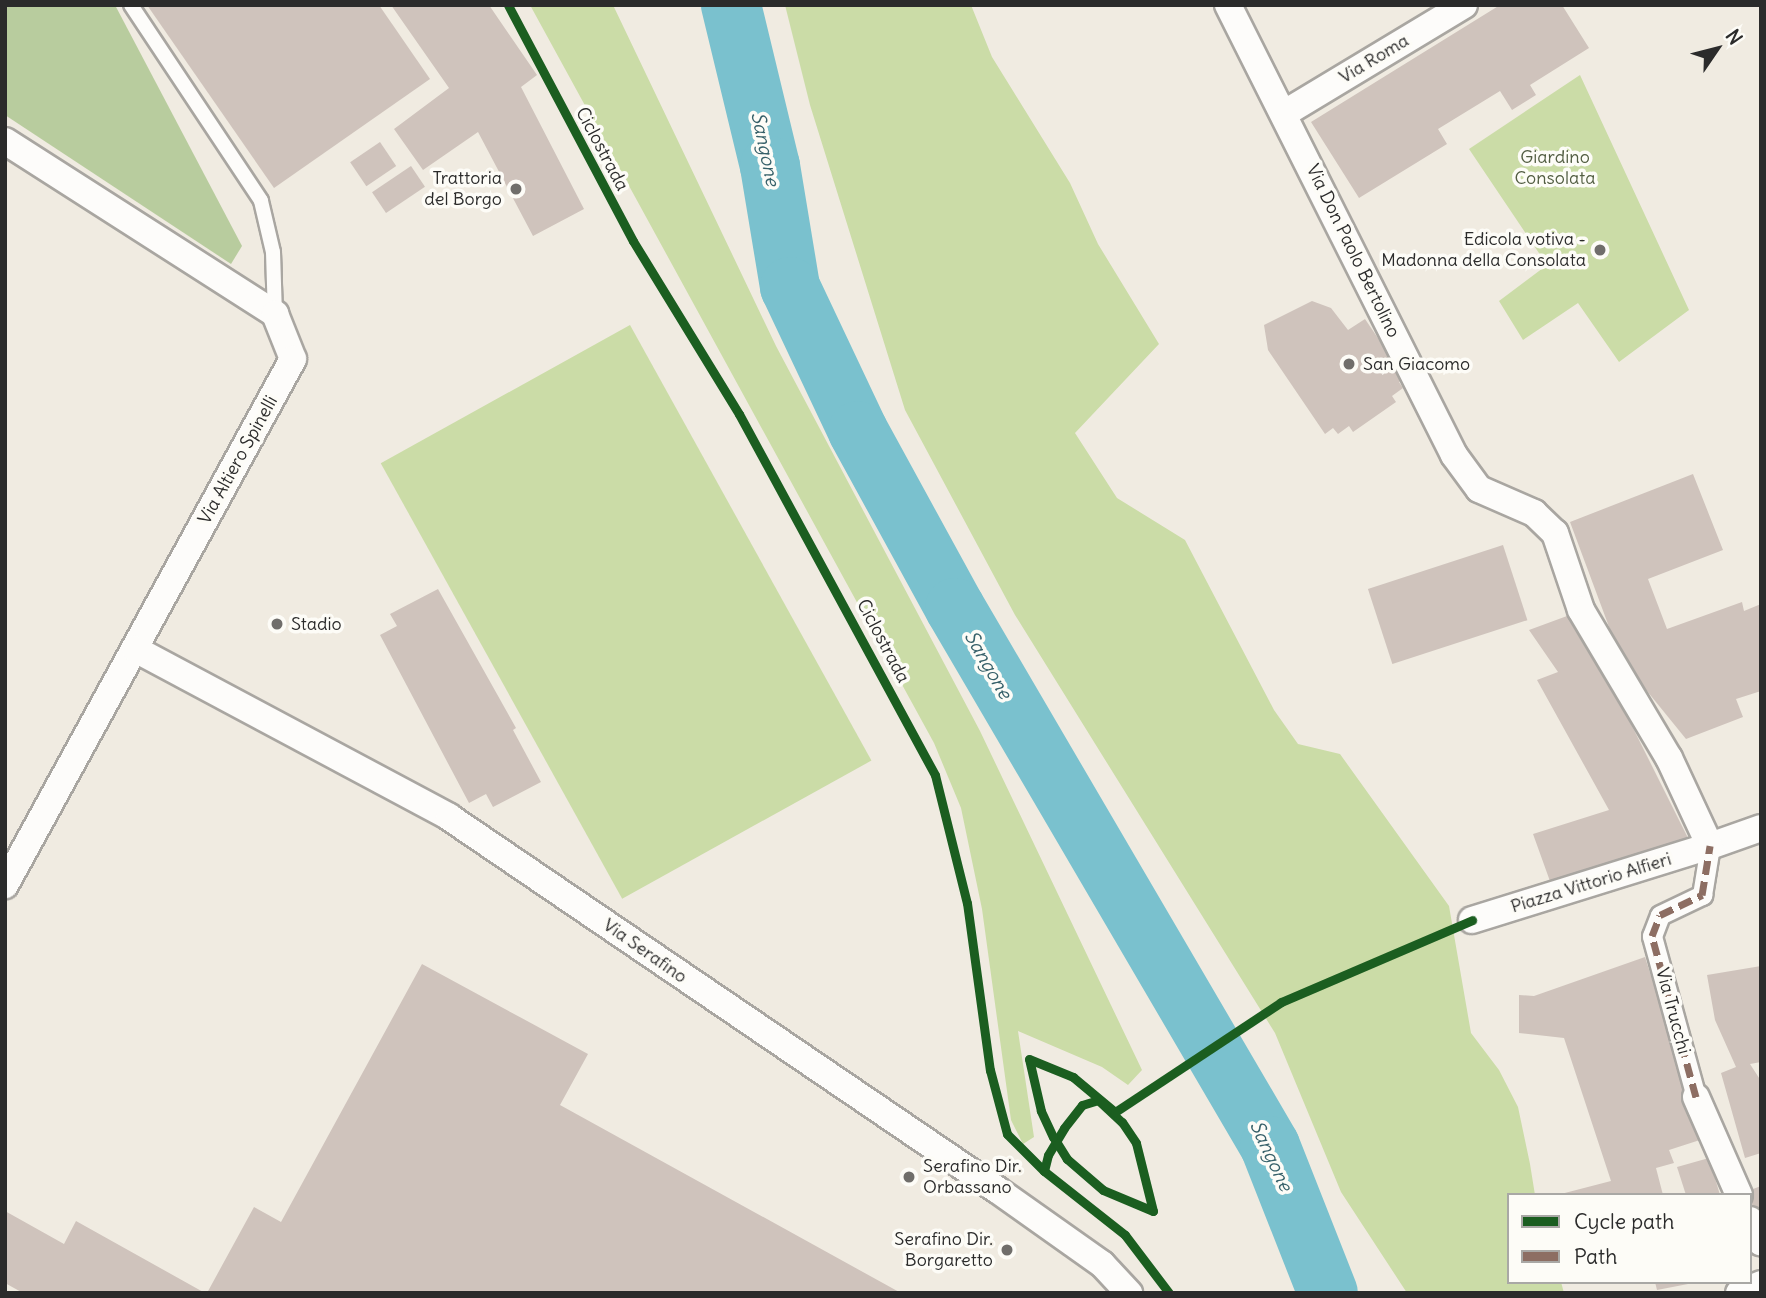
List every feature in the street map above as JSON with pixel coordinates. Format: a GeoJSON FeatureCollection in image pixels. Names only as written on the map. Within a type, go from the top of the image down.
{"type":"FeatureCollection","features":[{"type":"Feature","properties":{"kind":"street","name":"Via Don Paolo Bertolino"},"geometry":{"type":"LineString","coordinates":[[1228,5],[1285,113],[1454,455],[1479,489],[1534,513],[1555,533],[1581,610],[1669,758],[1710,846]]}},
{"type":"Feature","properties":{"kind":"street","name":"Via Roma"},"geometry":{"type":"LineString","coordinates":[[1285,113],[1464,5]]}},
{"type":"Feature","properties":{"kind":"street"},"geometry":{"type":"LineString","coordinates":[[5,141],[275,314]]}},
{"type":"Feature","properties":{"kind":"street","name":"Via Altiero Spinelli"},"geometry":{"type":"LineString","coordinates":[[5,885],[293,359],[275,314]]}},
{"type":"Feature","properties":{"kind":"street","name":"Via Serafino"},"geometry":{"type":"LineString","coordinates":[[135,649],[449,817],[996,1188],[1102,1264],[1129,1293]]}},
{"type":"Feature","properties":{"kind":"street","name":"Piazza Vittorio Alfieri"},"geometry":{"type":"LineString","coordinates":[[1472,920],[1761,828]]}},
{"type":"Feature","properties":{"kind":"street","name":"Via Trucchi"},"geometry":{"type":"LineString","coordinates":[[1710,846],[1702,895],[1660,915],[1652,936],[1696,1097],[1738,1193]]}},
{"type":"Feature","properties":{"kind":"street"},"geometry":{"type":"LineString","coordinates":[[1752,1224],[1761,1243]]}},
{"type":"Feature","properties":{"kind":"street"},"geometry":{"type":"LineString","coordinates":[[1739,1293],[1761,1284]]}},
{"type":"Feature","properties":{"kind":"lane"},"geometry":{"type":"LineString","coordinates":[[131,5],[261,201],[273,252],[275,314]]}},
{"type":"Feature","properties":{"kind":"green space"},"geometry":{"type":"Polygon","coordinates":[[[5,5],[115,5],[242,246],[231,264],[5,115],[5,5]]]}},
{"type":"Feature","properties":{"kind":"green space"},"geometry":{"type":"Polygon","coordinates":[[[530,5],[613,5],[776,346],[980,731],[1142,1070],[1128,1085],[1102,1067],[1018,1031],[1034,1137],[1023,1144],[1011,1120],[982,909],[961,808],[934,743],[530,5]]]}},
{"type":"Feature","properties":{"kind":"green space"},"geometry":{"type":"Polygon","coordinates":[[[785,5],[971,5],[992,57],[1070,183],[1098,244],[1159,344],[1075,433],[1117,498],[1185,540],[1274,710],[1298,744],[1340,754],[1449,906],[1471,1033],[1499,1070],[1518,1107],[1535,1193],[1507,1193],[1507,1284],[1562,1284],[1564,1293],[1407,1293],[1341,1192],[1275,1033],[1015,615],[905,410],[810,105],[785,5]]]}},
{"type":"Feature","properties":{"kind":"green space","name":"Giardino Consolata"},"geometry":{"type":"Polygon","coordinates":[[[1580,75],[1689,310],[1619,362],[1578,303],[1523,340],[1499,301],[1547,265],[1469,149],[1580,75]]]}},
{"type":"Feature","properties":{"kind":"green space"},"geometry":{"type":"Polygon","coordinates":[[[630,325],[871,761],[622,899],[381,463],[630,325]]]}},
{"type":"Feature","properties":{"kind":"building"},"geometry":{"type":"Polygon","coordinates":[[[147,5],[379,5],[430,79],[274,188],[147,5]]]}},
{"type":"Feature","properties":{"kind":"building"},"geometry":{"type":"Polygon","coordinates":[[[391,5],[489,5],[537,75],[521,87],[584,209],[533,236],[478,132],[423,170],[394,129],[449,88],[391,5]]]}},
{"type":"Feature","properties":{"kind":"building"},"geometry":{"type":"Polygon","coordinates":[[[1500,5],[1562,5],[1589,48],[1530,85],[1536,95],[1512,110],[1500,91],[1438,129],[1447,144],[1359,198],[1311,122],[1500,5]]]}},
{"type":"Feature","properties":{"kind":"building"},"geometry":{"type":"Polygon","coordinates":[[[380,142],[396,166],[366,186],[350,162],[380,142]]]}},
{"type":"Feature","properties":{"kind":"building"},"geometry":{"type":"Polygon","coordinates":[[[411,166],[425,187],[386,213],[372,192],[411,166]]]}},
{"type":"Feature","properties":{"kind":"building","name":"San Giacomo"},"geometry":{"type":"Polygon","coordinates":[[[1312,301],[1331,308],[1348,330],[1365,319],[1405,378],[1399,382],[1403,388],[1392,396],[1396,402],[1353,432],[1349,426],[1338,434],[1333,428],[1325,434],[1268,350],[1264,325],[1312,301]]]}},
{"type":"Feature","properties":{"kind":"building"},"geometry":{"type":"Polygon","coordinates":[[[1693,474],[1723,550],[1648,579],[1667,629],[1742,602],[1744,611],[1761,604],[1761,691],[1736,699],[1743,717],[1686,739],[1621,659],[1570,522],[1693,474]]]}},
{"type":"Feature","properties":{"kind":"building"},"geometry":{"type":"Polygon","coordinates":[[[1503,545],[1527,620],[1392,664],[1368,589],[1503,545]]]}},
{"type":"Feature","properties":{"kind":"building"},"geometry":{"type":"Polygon","coordinates":[[[438,589],[516,728],[513,730],[541,782],[493,807],[486,794],[469,803],[380,635],[397,626],[390,614],[438,589]]]}},
{"type":"Feature","properties":{"kind":"building"},"geometry":{"type":"Polygon","coordinates":[[[1567,616],[1596,654],[1688,838],[1551,884],[1533,834],[1609,810],[1537,680],[1558,672],[1529,630],[1567,616]]]}},
{"type":"Feature","properties":{"kind":"building"},"geometry":{"type":"Polygon","coordinates":[[[1645,957],[1703,1139],[1669,1150],[1674,1163],[1656,1168],[1662,1193],[1565,1193],[1611,1181],[1564,1038],[1519,1033],[1519,995],[1534,996],[1645,957]]]}},
{"type":"Feature","properties":{"kind":"building"},"geometry":{"type":"Polygon","coordinates":[[[422,964],[588,1054],[560,1105],[901,1293],[207,1293],[254,1207],[281,1222],[422,964]]]}},
{"type":"Feature","properties":{"kind":"building"},"geometry":{"type":"Polygon","coordinates":[[[1761,966],[1761,1062],[1750,1064],[1761,1081],[1761,1153],[1745,1158],[1721,1073],[1736,1067],[1715,1020],[1707,975],[1761,966]]]}},
{"type":"Feature","properties":{"kind":"building"},"geometry":{"type":"Polygon","coordinates":[[[1709,1158],[1719,1193],[1685,1193],[1677,1167],[1709,1158]]]}},
{"type":"Feature","properties":{"kind":"building"},"geometry":{"type":"Polygon","coordinates":[[[1761,1186],[1761,1228],[1752,1208],[1752,1193],[1745,1192],[1761,1186]]]}},
{"type":"Feature","properties":{"kind":"building"},"geometry":{"type":"Polygon","coordinates":[[[5,1211],[64,1244],[76,1221],[205,1293],[23,1293],[5,1283],[5,1211]]]}},
{"type":"Feature","properties":{"kind":"building"},"geometry":{"type":"Polygon","coordinates":[[[1656,1284],[1688,1284],[1657,1290],[1656,1284]]]}},
{"type":"Feature","properties":{"kind":"waterway","name":"Sangone"},"geometry":{"type":"LineString","coordinates":[[731,5],[770,166],[790,287],[858,431],[955,608],[1270,1146],[1328,1293]]}},
{"type":"Feature","properties":{"kind":"marked path"},"geometry":{"type":"LineString","coordinates":[[1696,1097],[1652,936],[1660,915],[1702,895],[1710,846]]}},
{"type":"Feature","properties":{"kind":"cycle path","name":"Ciclostrada"},"geometry":{"type":"LineString","coordinates":[[508,5],[633,241],[739,414],[935,775],[967,903],[990,1070],[1007,1134],[1044,1171],[1125,1235],[1169,1293]]}},
{"type":"Feature","properties":{"kind":"cycle path"},"geometry":{"type":"LineString","coordinates":[[1044,1171],[1048,1155],[1064,1128],[1082,1105],[1098,1100],[1122,1122],[1136,1143],[1153,1211],[1103,1190],[1067,1159],[1053,1137],[1041,1111],[1029,1059],[1073,1077],[1115,1112],[1281,1002],[1472,920]]}},
{"type":"Feature","properties":{"kind":"place","name":"Trattoria del Borgo"},"geometry":{"type":"Point","coordinates":[516,189]}},
{"type":"Feature","properties":{"kind":"place","name":"Edicola votiva - Madonna della Consolata"},"geometry":{"type":"Point","coordinates":[1600,250]}},
{"type":"Feature","properties":{"kind":"place","name":"San Giacomo"},"geometry":{"type":"Point","coordinates":[1349,364]}},
{"type":"Feature","properties":{"kind":"place","name":"Stadio"},"geometry":{"type":"Point","coordinates":[277,624]}},
{"type":"Feature","properties":{"kind":"place","name":"Serafino Dir. Orbassano"},"geometry":{"type":"Point","coordinates":[909,1177]}},
{"type":"Feature","properties":{"kind":"place","name":"Serafino Dir. Borgaretto"},"geometry":{"type":"Point","coordinates":[1007,1250]}}]}
